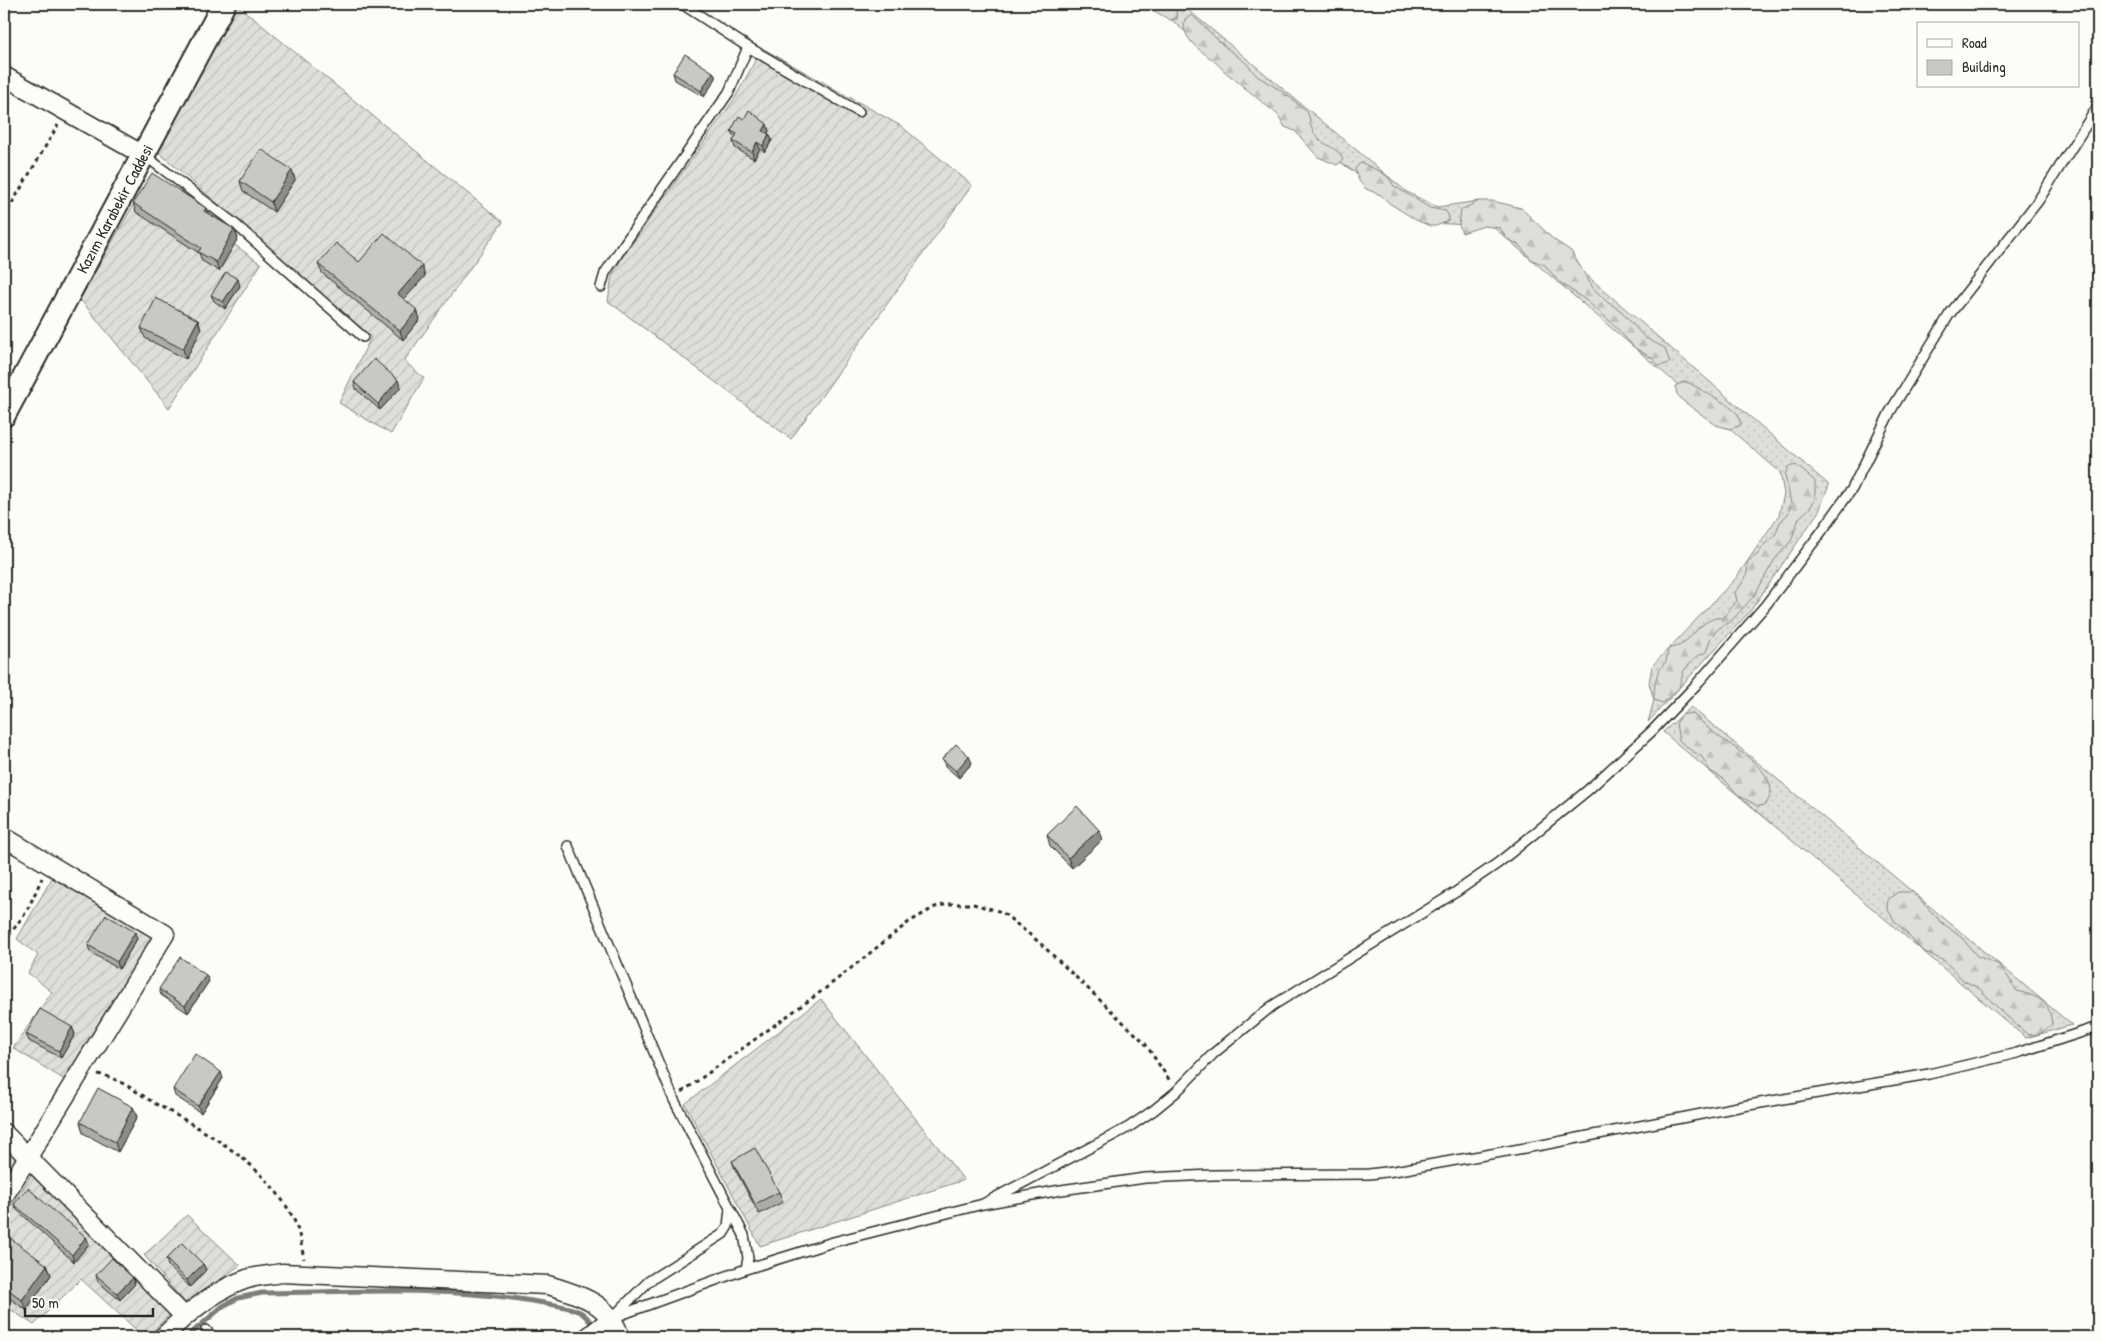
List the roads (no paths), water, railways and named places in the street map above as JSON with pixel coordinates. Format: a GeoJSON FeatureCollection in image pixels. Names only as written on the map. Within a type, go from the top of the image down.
{"type":"FeatureCollection","features":[{"type":"Feature","properties":{"kind":"street","name":"Kazım Karabekir Caddesi"},"geometry":{"type":"LineString","coordinates":[[4,415],[224,4]]}},
{"type":"Feature","properties":{"kind":"street"},"geometry":{"type":"LineString","coordinates":[[4,76],[143,154]]}},
{"type":"Feature","properties":{"kind":"street"},"geometry":{"type":"LineString","coordinates":[[4,837],[165,934],[4,1196]]}},
{"type":"Feature","properties":{"kind":"street"},"geometry":{"type":"LineString","coordinates":[[4,1132],[184,1316]]}},
{"type":"Feature","properties":{"kind":"street"},"geometry":{"type":"LineString","coordinates":[[163,1337],[184,1316],[224,1289],[247,1279],[282,1273],[548,1285],[572,1292],[598,1304],[620,1337]]}},
{"type":"Feature","properties":{"kind":"street"},"geometry":{"type":"LineString","coordinates":[[588,1337],[608,1321]]}},
{"type":"Feature","properties":{"kind":"lane"},"geometry":{"type":"LineString","coordinates":[[682,4],[748,47],[859,112]]}},
{"type":"Feature","properties":{"kind":"lane"},"geometry":{"type":"LineString","coordinates":[[601,288],[605,273],[729,92],[748,47]]}},
{"type":"Feature","properties":{"kind":"lane"},"geometry":{"type":"LineString","coordinates":[[983,1204],[1129,1126],[1176,1092],[1214,1053],[1272,1006],[1498,864],[1588,790],[1652,731],[1695,686],[1765,606],[1820,535],[1852,488],[1890,412],[1949,315],[2038,201],[2098,106]]}},
{"type":"Feature","properties":{"kind":"lane"},"geometry":{"type":"LineString","coordinates":[[143,154],[235,224],[363,337]]}},
{"type":"Feature","properties":{"kind":"lane"},"geometry":{"type":"LineString","coordinates":[[568,846],[674,1100],[744,1235],[748,1258],[746,1269]]}},
{"type":"Feature","properties":{"kind":"lane"},"geometry":{"type":"LineString","coordinates":[[608,1321],[746,1269],[833,1242],[983,1204],[1145,1178],[1213,1175],[1369,1174],[1394,1171],[1542,1145],[1743,1106],[1929,1074],[2017,1053],[2098,1027]]}},
{"type":"Feature","properties":{"kind":"lane"},"geometry":{"type":"LineString","coordinates":[[608,1321],[649,1281],[723,1234],[728,1226],[730,1207]]}},
{"type":"Feature","properties":{"kind":"waterway"},"geometry":{"type":"LineString","coordinates":[[187,1337],[223,1306],[238,1298],[262,1293],[397,1291],[499,1296],[575,1310],[585,1315],[595,1329]]}}]}
